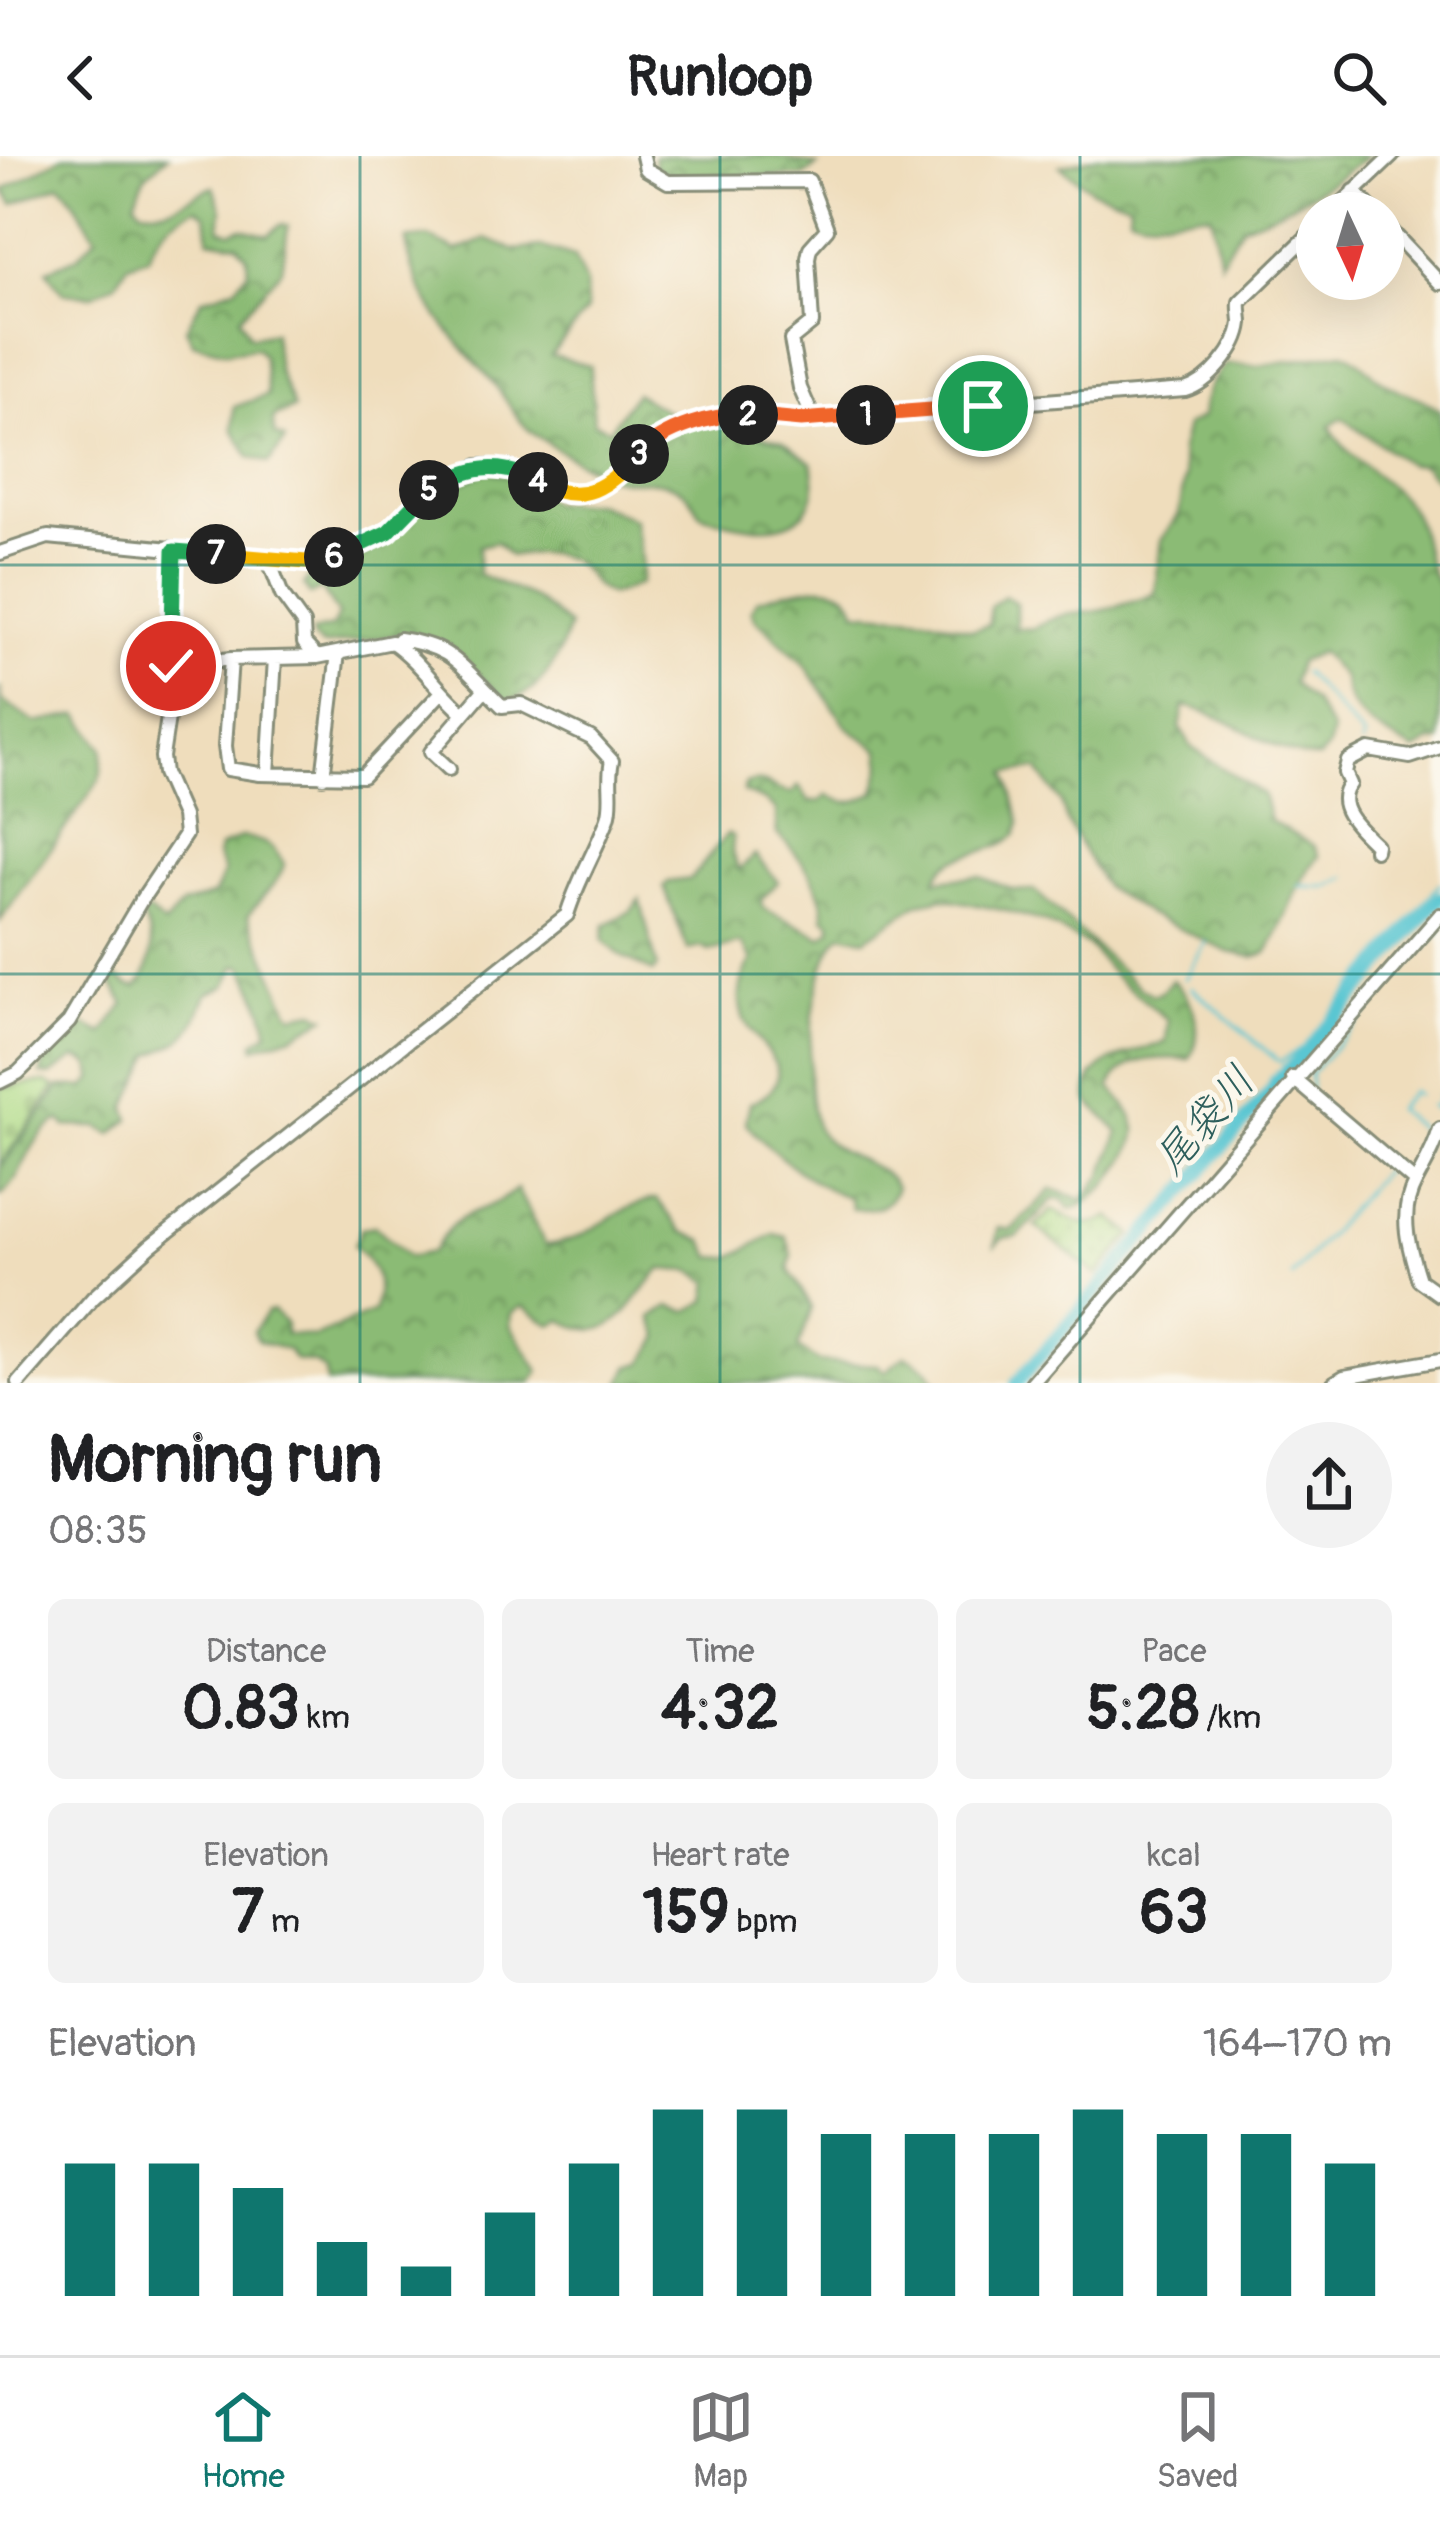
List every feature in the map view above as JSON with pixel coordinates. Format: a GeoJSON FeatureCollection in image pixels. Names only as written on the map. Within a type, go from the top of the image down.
{"type":"FeatureCollection","features":[{"type":"Feature","properties":{"kind":"street"},"geometry":{"type":"LineString","coordinates":[[643,156],[646,169],[668,182],[809,181],[827,229],[810,248],[808,258],[812,323],[791,340],[800,388],[810,411]]}},
{"type":"Feature","properties":{"kind":"street"},"geometry":{"type":"LineString","coordinates":[[1354,191],[1392,156]]}},
{"type":"Feature","properties":{"kind":"street"},"geometry":{"type":"LineString","coordinates":[[1404,245],[1440,284]]}},
{"type":"Feature","properties":{"kind":"street"},"geometry":{"type":"LineString","coordinates":[[0,553],[48,537],[174,551],[327,559],[388,532],[429,490],[478,466],[508,469],[562,494],[594,491],[619,475],[653,440],[675,429],[738,415],[801,420],[1196,387],[1216,368],[1238,330],[1240,302],[1296,247]]}},
{"type":"Feature","properties":{"kind":"street"},"geometry":{"type":"LineString","coordinates":[[0,1082],[18,1072],[69,1022],[184,835],[183,816],[162,757],[171,666],[174,551]]}},
{"type":"Feature","properties":{"kind":"street"},"geometry":{"type":"LineString","coordinates":[[268,558],[282,595],[303,624],[304,644],[317,658]]}},
{"type":"Feature","properties":{"kind":"street"},"geometry":{"type":"LineString","coordinates":[[19,1383],[118,1274],[567,915],[610,811],[612,761],[592,738],[521,704],[502,706],[449,652],[415,641],[399,639],[397,644]]}},
{"type":"Feature","properties":{"kind":"street"},"geometry":{"type":"LineString","coordinates":[[171,666],[231,659],[317,658],[392,641],[464,713]]}},
{"type":"Feature","properties":{"kind":"street"},"geometry":{"type":"LineString","coordinates":[[323,777],[338,653]]}},
{"type":"Feature","properties":{"kind":"street"},"geometry":{"type":"LineString","coordinates":[[268,774],[275,658]]}},
{"type":"Feature","properties":{"kind":"street"},"geometry":{"type":"LineString","coordinates":[[231,659],[225,746],[228,769],[363,776],[441,693]]}},
{"type":"Feature","properties":{"kind":"street"},"geometry":{"type":"LineString","coordinates":[[449,769],[431,752],[485,689]]}},
{"type":"Feature","properties":{"kind":"street"},"geometry":{"type":"LineString","coordinates":[[1375,850],[1341,797],[1349,784],[1348,761],[1369,751],[1410,757],[1440,747]]}},
{"type":"Feature","properties":{"kind":"street"},"geometry":{"type":"LineString","coordinates":[[1032,1383],[1440,915]]}},
{"type":"Feature","properties":{"kind":"street"},"geometry":{"type":"LineString","coordinates":[[1294,1078],[1415,1182]]}},
{"type":"Feature","properties":{"kind":"street"},"geometry":{"type":"LineString","coordinates":[[1440,1129],[1407,1210],[1419,1280],[1440,1295]]}},
{"type":"Feature","properties":{"kind":"street"},"geometry":{"type":"LineString","coordinates":[[1334,1383],[1344,1377],[1440,1360]]}},
{"type":"Feature","properties":{"kind":"green space"},"geometry":{"type":"Polygon","coordinates":[[[63,156],[168,156],[145,176],[135,201],[142,209],[173,207],[214,187],[222,210],[220,229],[242,228],[268,235],[282,224],[288,226],[282,269],[240,317],[250,337],[273,332],[278,370],[294,409],[273,418],[275,435],[285,440],[269,463],[250,457],[233,429],[234,407],[268,395],[263,356],[256,348],[227,352],[193,343],[186,329],[202,299],[236,287],[248,271],[247,256],[238,244],[209,239],[206,215],[196,208],[166,227],[148,257],[128,264],[116,283],[93,295],[63,293],[47,270],[77,257],[96,237],[60,184],[13,204],[4,190],[63,156]]]}},
{"type":"Feature","properties":{"kind":"green space"},"geometry":{"type":"Polygon","coordinates":[[[654,156],[776,156],[817,166],[804,176],[679,177],[655,168],[654,156]]]}},
{"type":"Feature","properties":{"kind":"green space"},"geometry":{"type":"Polygon","coordinates":[[[1100,156],[1368,156],[1314,192],[1296,192],[1296,202],[1242,225],[1220,262],[1211,214],[1159,218],[1129,214],[1130,203],[1092,190],[1060,166],[1100,156]]]}},
{"type":"Feature","properties":{"kind":"green space"},"geometry":{"type":"Polygon","coordinates":[[[428,237],[457,251],[486,239],[514,250],[543,247],[574,257],[586,284],[587,310],[551,355],[590,366],[594,423],[610,429],[635,393],[666,411],[783,441],[812,463],[815,490],[807,509],[796,520],[766,527],[701,515],[692,500],[673,485],[606,475],[532,432],[427,300],[406,240],[428,237]]]}},
{"type":"Feature","properties":{"kind":"green space"},"geometry":{"type":"Polygon","coordinates":[[[1344,352],[1391,387],[1440,411],[1440,484],[1423,465],[1408,464],[1343,418],[1330,426],[1347,450],[1409,507],[1440,586],[1440,742],[1429,742],[1415,751],[1369,723],[1351,704],[1344,679],[1320,652],[1298,662],[1292,683],[1313,702],[1332,731],[1328,748],[1319,758],[1289,752],[1184,706],[1180,728],[1192,748],[1263,795],[1270,821],[1314,846],[1319,856],[1267,953],[1253,957],[1229,952],[1148,914],[1105,887],[1067,822],[1061,802],[1037,769],[1007,773],[1020,823],[1016,835],[949,863],[936,880],[978,876],[1013,890],[1035,891],[1140,988],[1153,995],[1161,993],[1172,980],[1187,997],[1195,1017],[1194,1049],[1189,1059],[1144,1061],[1116,1077],[1110,1087],[1130,1112],[1135,1139],[1103,1189],[1070,1209],[1063,1200],[1053,1199],[1018,1236],[1003,1238],[995,1246],[998,1228],[1011,1230],[1052,1189],[1083,1200],[1103,1175],[1119,1132],[1089,1102],[1092,1076],[1126,1054],[1166,1042],[1168,1020],[1114,976],[1089,946],[1045,922],[1007,911],[943,898],[919,903],[865,939],[842,934],[831,948],[815,1000],[809,1065],[814,1120],[830,1144],[880,1171],[896,1187],[880,1207],[852,1209],[849,1197],[793,1167],[746,1122],[750,1103],[776,1083],[777,1072],[741,1009],[741,987],[752,960],[741,943],[709,951],[701,947],[688,950],[664,887],[668,882],[691,879],[727,834],[733,836],[732,853],[739,870],[755,855],[778,882],[761,900],[762,907],[821,937],[831,930],[831,922],[824,917],[809,872],[777,834],[776,810],[743,792],[746,784],[760,782],[792,793],[799,786],[809,802],[828,795],[852,802],[875,792],[882,766],[880,750],[846,726],[805,665],[751,610],[757,600],[769,596],[829,587],[851,598],[856,611],[926,617],[973,630],[989,625],[990,607],[1005,596],[1016,603],[1016,628],[1034,629],[1060,616],[1108,609],[1155,594],[1161,540],[1179,514],[1185,476],[1180,451],[1186,426],[1202,417],[1204,401],[1220,370],[1226,364],[1259,366],[1344,352]]]}},
{"type":"Feature","properties":{"kind":"green space"},"geometry":{"type":"Polygon","coordinates":[[[488,471],[518,479],[552,503],[594,502],[634,519],[640,584],[611,595],[561,556],[510,556],[496,542],[479,546],[478,574],[534,598],[569,626],[547,674],[529,691],[506,701],[450,647],[397,635],[323,646],[314,639],[312,632],[333,627],[338,615],[322,589],[310,595],[304,585],[308,578],[366,555],[435,494],[488,471]]]}},
{"type":"Feature","properties":{"kind":"green space"},"geometry":{"type":"Polygon","coordinates":[[[0,687],[1,700],[35,723],[79,715],[103,749],[100,779],[0,921],[0,687]]]}},
{"type":"Feature","properties":{"kind":"green space"},"geometry":{"type":"Polygon","coordinates":[[[242,837],[267,844],[284,864],[248,916],[289,1011],[293,1015],[315,1011],[326,1017],[293,1035],[255,1047],[254,1042],[268,1033],[268,1026],[243,966],[236,965],[226,986],[207,994],[188,1033],[152,1054],[126,1108],[130,1119],[112,1134],[98,1127],[65,1126],[60,1120],[39,1137],[0,1196],[0,1168],[60,1087],[85,1087],[93,1080],[89,1065],[75,1058],[51,1075],[41,1074],[74,1027],[83,1024],[103,1034],[125,1004],[106,974],[137,987],[143,978],[151,952],[141,915],[149,911],[164,925],[182,905],[214,895],[224,872],[219,848],[242,837]]]}},
{"type":"Feature","properties":{"kind":"green space"},"geometry":{"type":"Polygon","coordinates":[[[640,899],[657,967],[653,972],[621,956],[603,940],[605,925],[631,911],[640,899]]]}},
{"type":"Feature","properties":{"kind":"green space"},"geometry":{"type":"Polygon","coordinates":[[[46,1082],[55,1087],[0,1164],[0,1087],[46,1082]]]}},
{"type":"Feature","properties":{"kind":"green space"},"geometry":{"type":"Polygon","coordinates":[[[517,1189],[545,1245],[575,1238],[628,1208],[657,1199],[681,1231],[704,1241],[712,1257],[730,1258],[774,1234],[786,1237],[792,1254],[789,1269],[812,1308],[798,1348],[819,1362],[878,1365],[885,1372],[906,1355],[927,1369],[936,1383],[621,1383],[629,1367],[643,1363],[660,1337],[652,1318],[670,1306],[688,1311],[707,1301],[710,1282],[692,1271],[662,1269],[621,1317],[597,1329],[562,1320],[551,1325],[523,1306],[511,1313],[510,1325],[539,1371],[532,1383],[326,1383],[325,1371],[316,1363],[295,1360],[288,1350],[258,1341],[253,1332],[267,1312],[273,1311],[286,1324],[285,1334],[315,1337],[374,1312],[376,1275],[354,1246],[362,1228],[375,1226],[409,1257],[432,1252],[460,1219],[517,1189]]]}},
{"type":"Feature","properties":{"kind":"green space"},"geometry":{"type":"Polygon","coordinates":[[[1052,1210],[1088,1224],[1110,1216],[1132,1234],[1097,1275],[1035,1226],[1052,1210]]]}},
{"type":"Feature","properties":{"kind":"waterway"},"geometry":{"type":"LineString","coordinates":[[1303,672],[1364,738],[1362,744]]}},
{"type":"Feature","properties":{"kind":"waterway"},"geometry":{"type":"LineString","coordinates":[[1299,886],[1327,887],[1347,877]]}},
{"type":"Feature","properties":{"kind":"waterway"},"geometry":{"type":"LineString","coordinates":[[1280,1062],[1303,1047],[1440,884]]}},
{"type":"Feature","properties":{"kind":"waterway","name":"尾袋川"},"geometry":{"type":"LineString","coordinates":[[1017,1383],[1440,898]]}},
{"type":"Feature","properties":{"kind":"waterway"},"geometry":{"type":"LineString","coordinates":[[1311,1089],[1310,1074],[1440,931]]}},
{"type":"Feature","properties":{"kind":"waterway"},"geometry":{"type":"LineString","coordinates":[[1185,979],[1206,942]]}},
{"type":"Feature","properties":{"kind":"waterway"},"geometry":{"type":"LineString","coordinates":[[1191,987],[1277,1060]]}},
{"type":"Feature","properties":{"kind":"waterway","name":"尾袋川"},"geometry":{"type":"LineString","coordinates":[[1285,1067],[1290,1070]]}},
{"type":"Feature","properties":{"kind":"waterway"},"geometry":{"type":"LineString","coordinates":[[1408,1169],[1418,1161],[1428,1136],[1396,1109],[1412,1091],[1417,1095]]}},
{"type":"Feature","properties":{"kind":"waterway"},"geometry":{"type":"LineString","coordinates":[[1430,1106],[1435,1109],[1440,1093]]}},
{"type":"Feature","properties":{"kind":"waterway"},"geometry":{"type":"LineString","coordinates":[[1292,1277],[1383,1171]]}},
{"type":"Feature","properties":{"kind":"route"},"geometry":{"type":"LineString","coordinates":[[171,666],[174,551],[306,562],[327,559],[388,532],[429,490],[478,466],[508,469],[562,494],[576,494],[594,491],[619,475],[653,440],[675,429],[727,417],[801,420],[983,406]]}}]}
